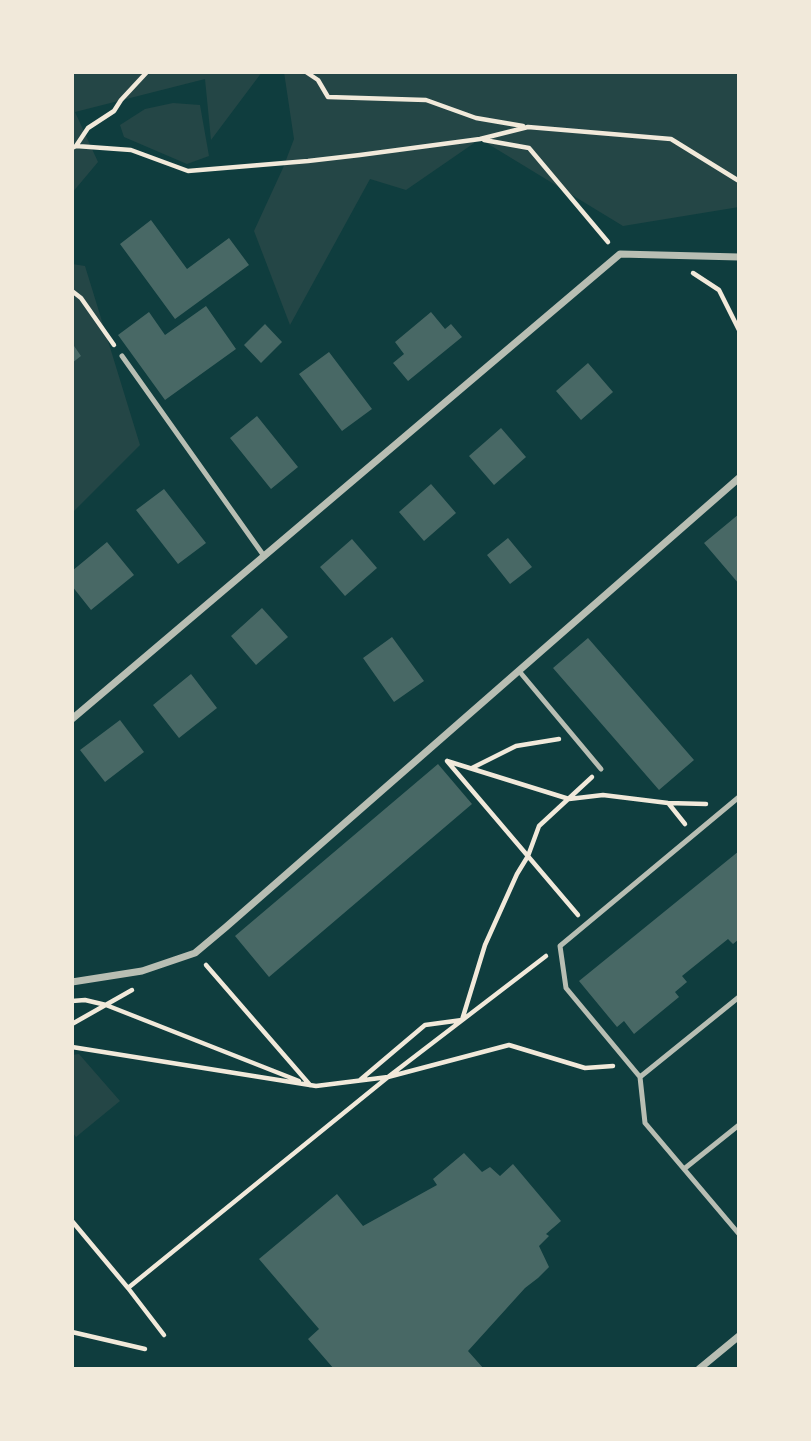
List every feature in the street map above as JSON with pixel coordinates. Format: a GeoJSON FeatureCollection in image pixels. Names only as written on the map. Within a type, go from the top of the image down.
{"type":"FeatureCollection","features":[{"type":"Feature","properties":{"kind":"street"},"geometry":{"type":"LineString","coordinates":[[72,719],[620,254],[739,257]]}},
{"type":"Feature","properties":{"kind":"street"},"geometry":{"type":"LineString","coordinates":[[72,982],[142,971],[195,953],[739,478]]}},
{"type":"Feature","properties":{"kind":"street"},"geometry":{"type":"LineString","coordinates":[[699,1369],[739,1335]]}},
{"type":"Feature","properties":{"kind":"lane"},"geometry":{"type":"LineString","coordinates":[[122,356],[264,556]]}},
{"type":"Feature","properties":{"kind":"lane"},"geometry":{"type":"LineString","coordinates":[[519,671],[601,769]]}},
{"type":"Feature","properties":{"kind":"lane"},"geometry":{"type":"LineString","coordinates":[[739,797],[559,946],[566,988],[640,1077],[645,1123],[739,1234]]}},
{"type":"Feature","properties":{"kind":"lane"},"geometry":{"type":"LineString","coordinates":[[640,1077],[739,997]]}},
{"type":"Feature","properties":{"kind":"lane"},"geometry":{"type":"LineString","coordinates":[[684,1169],[739,1125]]}},
{"type":"Feature","properties":{"kind":"path"},"geometry":{"type":"LineString","coordinates":[[74,147],[88,128],[114,111],[147,72]]}},
{"type":"Feature","properties":{"kind":"path"},"geometry":{"type":"LineString","coordinates":[[306,72],[318,80],[328,97],[426,100],[476,118],[528,127],[671,139],[739,181]]}},
{"type":"Feature","properties":{"kind":"path"},"geometry":{"type":"LineString","coordinates":[[74,147],[131,150],[187,171],[308,161],[480,139],[528,127]]}},
{"type":"Feature","properties":{"kind":"path"},"geometry":{"type":"LineString","coordinates":[[480,139],[529,148],[606,241],[635,254]]}},
{"type":"Feature","properties":{"kind":"path"},"geometry":{"type":"LineString","coordinates":[[659,255],[719,290],[739,330]]}},
{"type":"Feature","properties":{"kind":"path"},"geometry":{"type":"LineString","coordinates":[[72,291],[81,298],[122,356]]}},
{"type":"Feature","properties":{"kind":"path"},"geometry":{"type":"LineString","coordinates":[[471,769],[516,746],[575,737]]}},
{"type":"Feature","properties":{"kind":"path"},"geometry":{"type":"LineString","coordinates":[[433,745],[585,923]]}},
{"type":"Feature","properties":{"kind":"path"},"geometry":{"type":"LineString","coordinates":[[447,761],[569,799],[603,795],[668,803],[730,805]]}},
{"type":"Feature","properties":{"kind":"path"},"geometry":{"type":"LineString","coordinates":[[462,1020],[485,945],[528,856],[539,826],[601,769]]}},
{"type":"Feature","properties":{"kind":"path"},"geometry":{"type":"LineString","coordinates":[[668,803],[694,834]]}},
{"type":"Feature","properties":{"kind":"path"},"geometry":{"type":"LineString","coordinates":[[128,1288],[388,1077],[559,946]]}},
{"type":"Feature","properties":{"kind":"path"},"geometry":{"type":"LineString","coordinates":[[195,953],[310,1086]]}},
{"type":"Feature","properties":{"kind":"path"},"geometry":{"type":"LineString","coordinates":[[72,1024],[143,985]]}},
{"type":"Feature","properties":{"kind":"path"},"geometry":{"type":"LineString","coordinates":[[72,1001],[85,1000],[106,1005],[310,1086]]}},
{"type":"Feature","properties":{"kind":"path"},"geometry":{"type":"LineString","coordinates":[[359,1081],[425,1025],[462,1020]]}},
{"type":"Feature","properties":{"kind":"path"},"geometry":{"type":"LineString","coordinates":[[72,1047],[310,1086],[388,1077],[509,1045],[585,1068],[630,1064]]}},
{"type":"Feature","properties":{"kind":"path"},"geometry":{"type":"LineString","coordinates":[[72,1221],[164,1335]]}},
{"type":"Feature","properties":{"kind":"path"},"geometry":{"type":"LineString","coordinates":[[72,1332],[145,1349]]}},
{"type":"Feature","properties":{"kind":"shaded area"},"geometry":{"type":"Polygon","coordinates":[[[72,72],[262,72],[211,140],[205,79],[75,112],[98,162],[72,193],[72,72]]]}},
{"type":"Feature","properties":{"kind":"shaded area"},"geometry":{"type":"Polygon","coordinates":[[[284,72],[739,72],[739,207],[623,226],[480,139],[406,190],[370,179],[290,325],[254,231],[294,139],[284,72]]]}},
{"type":"Feature","properties":{"kind":"shaded area"},"geometry":{"type":"Polygon","coordinates":[[[173,103],[200,105],[209,156],[187,164],[124,137],[120,125],[145,109],[173,103]]]}},
{"type":"Feature","properties":{"kind":"shaded area"},"geometry":{"type":"Polygon","coordinates":[[[72,264],[85,266],[140,445],[72,513],[72,264]]]}},
{"type":"Feature","properties":{"kind":"shaded area"},"geometry":{"type":"Polygon","coordinates":[[[79,1054],[120,1101],[76,1137],[72,1132],[72,1055],[79,1054]]]}},
{"type":"Feature","properties":{"kind":"building"},"geometry":{"type":"Polygon","coordinates":[[[151,220],[187,269],[229,238],[249,265],[175,319],[120,244],[151,220]]]}},
{"type":"Feature","properties":{"kind":"building"},"geometry":{"type":"Polygon","coordinates":[[[206,306],[236,349],[165,400],[118,335],[149,312],[165,335],[206,306]]]}},
{"type":"Feature","properties":{"kind":"building"},"geometry":{"type":"Polygon","coordinates":[[[431,312],[445,329],[451,324],[462,337],[408,381],[393,363],[404,354],[395,342],[431,312]]]}},
{"type":"Feature","properties":{"kind":"building"},"geometry":{"type":"Polygon","coordinates":[[[265,324],[282,342],[261,363],[244,345],[265,324]]]}},
{"type":"Feature","properties":{"kind":"building"},"geometry":{"type":"Polygon","coordinates":[[[72,343],[81,356],[72,363],[72,343]]]}},
{"type":"Feature","properties":{"kind":"building"},"geometry":{"type":"Polygon","coordinates":[[[329,352],[372,409],[342,431],[299,374],[329,352]]]}},
{"type":"Feature","properties":{"kind":"building"},"geometry":{"type":"Polygon","coordinates":[[[588,363],[613,392],[581,420],[556,391],[588,363]]]}},
{"type":"Feature","properties":{"kind":"building"},"geometry":{"type":"Polygon","coordinates":[[[257,416],[298,467],[271,489],[230,438],[257,416]]]}},
{"type":"Feature","properties":{"kind":"building"},"geometry":{"type":"Polygon","coordinates":[[[501,428],[526,457],[494,485],[469,456],[501,428]]]}},
{"type":"Feature","properties":{"kind":"building"},"geometry":{"type":"Polygon","coordinates":[[[431,484],[456,513],[424,541],[399,512],[431,484]]]}},
{"type":"Feature","properties":{"kind":"building"},"geometry":{"type":"Polygon","coordinates":[[[164,489],[206,543],[178,564],[136,510],[164,489]]]}},
{"type":"Feature","properties":{"kind":"building"},"geometry":{"type":"Polygon","coordinates":[[[739,514],[739,584],[704,543],[739,514]]]}},
{"type":"Feature","properties":{"kind":"building"},"geometry":{"type":"Polygon","coordinates":[[[508,538],[532,567],[510,584],[487,555],[508,538]]]}},
{"type":"Feature","properties":{"kind":"building"},"geometry":{"type":"Polygon","coordinates":[[[352,539],[377,568],[345,596],[320,567],[352,539]]]}},
{"type":"Feature","properties":{"kind":"building"},"geometry":{"type":"Polygon","coordinates":[[[107,542],[134,575],[91,610],[72,586],[72,571],[107,542]]]}},
{"type":"Feature","properties":{"kind":"building"},"geometry":{"type":"Polygon","coordinates":[[[262,608],[288,637],[256,665],[231,636],[262,608]]]}},
{"type":"Feature","properties":{"kind":"building"},"geometry":{"type":"Polygon","coordinates":[[[392,637],[424,681],[394,702],[363,658],[392,637]]]}},
{"type":"Feature","properties":{"kind":"building"},"geometry":{"type":"Polygon","coordinates":[[[588,638],[694,760],[659,790],[553,668],[588,638]]]}},
{"type":"Feature","properties":{"kind":"building"},"geometry":{"type":"Polygon","coordinates":[[[191,674],[217,708],[179,738],[153,705],[191,674]]]}},
{"type":"Feature","properties":{"kind":"building"},"geometry":{"type":"Polygon","coordinates":[[[120,720],[144,752],[105,782],[80,750],[120,720]]]}},
{"type":"Feature","properties":{"kind":"building"},"geometry":{"type":"Polygon","coordinates":[[[438,764],[472,804],[269,977],[235,936],[438,764]]]}},
{"type":"Feature","properties":{"kind":"building"},"geometry":{"type":"Polygon","coordinates":[[[739,851],[739,939],[733,944],[728,939],[682,976],[687,982],[675,992],[679,997],[634,1034],[624,1021],[617,1027],[579,981],[739,851]]]}},
{"type":"Feature","properties":{"kind":"building"},"geometry":{"type":"Polygon","coordinates":[[[464,1153],[482,1172],[490,1167],[500,1176],[513,1164],[561,1221],[546,1234],[549,1236],[539,1246],[549,1267],[525,1288],[468,1351],[484,1369],[334,1369],[308,1339],[319,1329],[259,1259],[337,1194],[363,1226],[437,1185],[433,1179],[464,1153]]]}}]}
